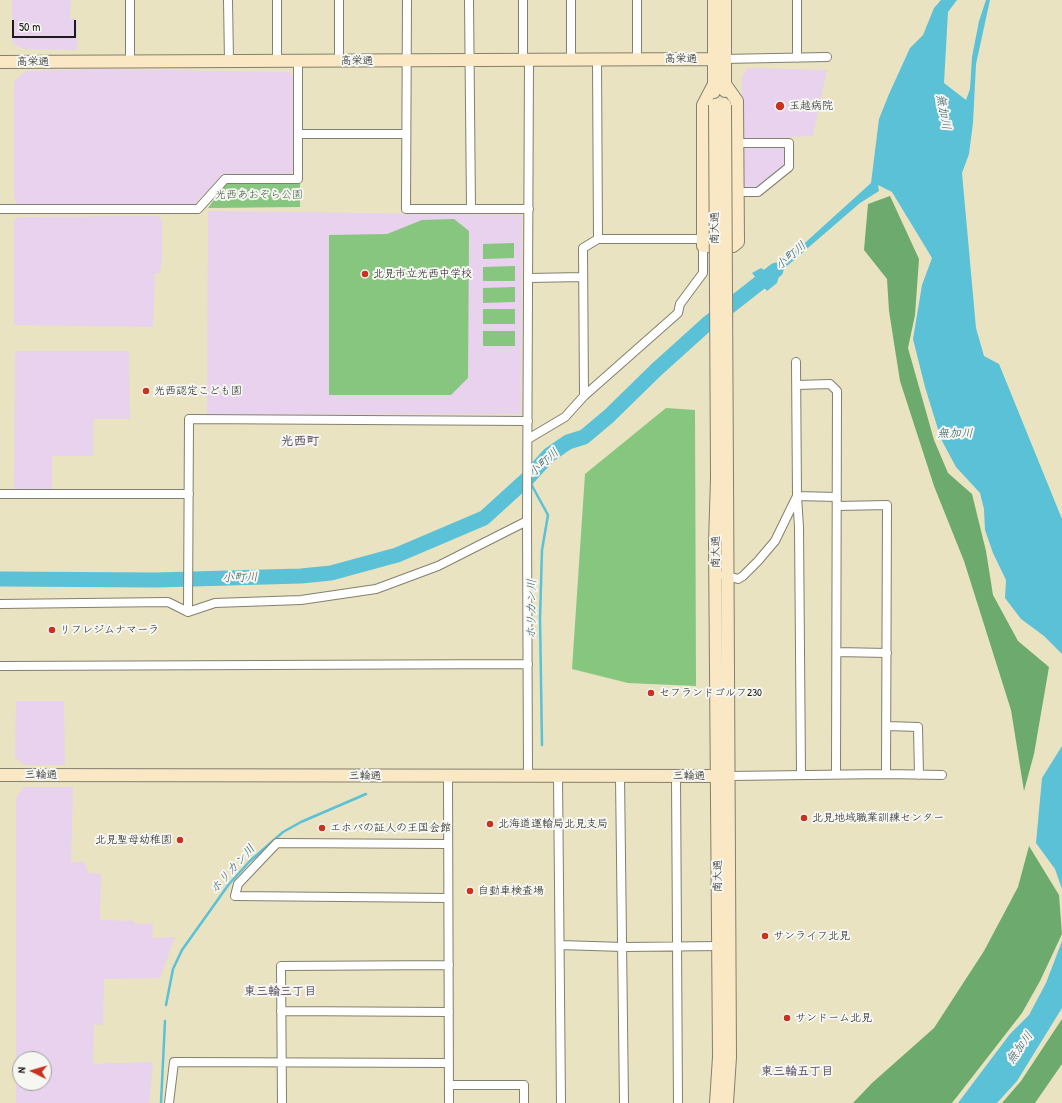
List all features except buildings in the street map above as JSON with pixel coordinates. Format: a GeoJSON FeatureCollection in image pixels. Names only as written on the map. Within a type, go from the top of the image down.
{"type":"FeatureCollection","features":[{"type":"Feature","properties":{"kind":"street"},"geometry":{"type":"LineString","coordinates":[[130,0],[130,62]]}},
{"type":"Feature","properties":{"kind":"street"},"geometry":{"type":"LineString","coordinates":[[228,0],[229,61]]}},
{"type":"Feature","properties":{"kind":"street"},"geometry":{"type":"LineString","coordinates":[[277,0],[277,61]]}},
{"type":"Feature","properties":{"kind":"street"},"geometry":{"type":"LineString","coordinates":[[339,0],[339,61]]}},
{"type":"Feature","properties":{"kind":"street"},"geometry":{"type":"LineString","coordinates":[[408,0],[405,134],[406,209],[529,209]]}},
{"type":"Feature","properties":{"kind":"street"},"geometry":{"type":"LineString","coordinates":[[469,0],[471,208]]}},
{"type":"Feature","properties":{"kind":"street"},"geometry":{"type":"LineString","coordinates":[[523,0],[526,60],[529,209],[527,511],[528,776]]}},
{"type":"Feature","properties":{"kind":"street"},"geometry":{"type":"LineString","coordinates":[[571,0],[571,60]]}},
{"type":"Feature","properties":{"kind":"street"},"geometry":{"type":"LineString","coordinates":[[637,0],[637,59]]}},
{"type":"Feature","properties":{"kind":"street","name":"南大通"},"geometry":{"type":"LineString","coordinates":[[714,0],[720,84],[721,574],[724,946],[730,1057],[727,1103]]}},
{"type":"Feature","properties":{"kind":"street","name":"南大通"},"geometry":{"type":"LineString","coordinates":[[719,59],[725,0]]}},
{"type":"Feature","properties":{"kind":"street"},"geometry":{"type":"LineString","coordinates":[[797,0],[797,58]]}},
{"type":"Feature","properties":{"kind":"street"},"geometry":{"type":"LineString","coordinates":[[719,59],[827,58]]}},
{"type":"Feature","properties":{"kind":"street","name":"高栄通"},"geometry":{"type":"LineString","coordinates":[[0,62],[719,59]]}},
{"type":"Feature","properties":{"kind":"street"},"geometry":{"type":"LineString","coordinates":[[597,60],[598,239]]}},
{"type":"Feature","properties":{"kind":"street"},"geometry":{"type":"LineString","coordinates":[[0,209],[198,209],[225,179],[298,179],[298,61]]}},
{"type":"Feature","properties":{"kind":"street"},"geometry":{"type":"LineString","coordinates":[[528,444],[565,417],[584,396],[678,314],[680,304],[703,273],[703,242],[703,105],[720,84],[737,101],[738,242],[733,246],[703,242],[598,239],[583,248],[584,396]]}},
{"type":"Feature","properties":{"kind":"street"},"geometry":{"type":"LineString","coordinates":[[298,134],[405,134]]}},
{"type":"Feature","properties":{"kind":"street"},"geometry":{"type":"LineString","coordinates":[[737,143],[789,143],[789,167],[758,192],[737,192]]}},
{"type":"Feature","properties":{"kind":"street"},"geometry":{"type":"LineString","coordinates":[[529,278],[583,277]]}},
{"type":"Feature","properties":{"kind":"street"},"geometry":{"type":"LineString","coordinates":[[796,362],[801,774]]}},
{"type":"Feature","properties":{"kind":"street"},"geometry":{"type":"LineString","coordinates":[[797,385],[830,384],[837,391],[836,774]]}},
{"type":"Feature","properties":{"kind":"street"},"geometry":{"type":"LineString","coordinates":[[188,612],[189,419],[528,421]]}},
{"type":"Feature","properties":{"kind":"street"},"geometry":{"type":"LineString","coordinates":[[0,494],[189,494]]}},
{"type":"Feature","properties":{"kind":"street"},"geometry":{"type":"LineString","coordinates":[[797,496],[837,497]]}},
{"type":"Feature","properties":{"kind":"street"},"geometry":{"type":"LineString","coordinates":[[721,574],[738,579],[758,561],[775,541],[797,496]]}},
{"type":"Feature","properties":{"kind":"street"},"geometry":{"type":"LineString","coordinates":[[837,506],[887,506],[886,774]]}},
{"type":"Feature","properties":{"kind":"street"},"geometry":{"type":"LineString","coordinates":[[0,604],[168,602],[188,612],[215,603],[301,600],[376,589],[438,566],[527,521]]}},
{"type":"Feature","properties":{"kind":"street"},"geometry":{"type":"LineString","coordinates":[[837,652],[887,653]]}},
{"type":"Feature","properties":{"kind":"street"},"geometry":{"type":"LineString","coordinates":[[0,666],[528,664]]}},
{"type":"Feature","properties":{"kind":"street"},"geometry":{"type":"LineString","coordinates":[[886,726],[918,727],[919,775]]}},
{"type":"Feature","properties":{"kind":"street"},"geometry":{"type":"LineString","coordinates":[[723,776],[801,774],[942,775]]}},
{"type":"Feature","properties":{"kind":"street","name":"三輪通"},"geometry":{"type":"LineString","coordinates":[[0,775],[723,776]]}},
{"type":"Feature","properties":{"kind":"street"},"geometry":{"type":"LineString","coordinates":[[448,776],[449,1103]]}},
{"type":"Feature","properties":{"kind":"street"},"geometry":{"type":"LineString","coordinates":[[558,776],[561,1103]]}},
{"type":"Feature","properties":{"kind":"street"},"geometry":{"type":"LineString","coordinates":[[620,776],[624,1103]]}},
{"type":"Feature","properties":{"kind":"street"},"geometry":{"type":"LineString","coordinates":[[676,776],[678,1103]]}},
{"type":"Feature","properties":{"kind":"street"},"geometry":{"type":"LineString","coordinates":[[448,844],[277,843],[238,884],[235,896],[448,898]]}},
{"type":"Feature","properties":{"kind":"street"},"geometry":{"type":"LineString","coordinates":[[560,945],[623,947],[724,946]]}},
{"type":"Feature","properties":{"kind":"street","name":"南大通"},"geometry":{"type":"LineString","coordinates":[[716,1103],[724,946]]}},
{"type":"Feature","properties":{"kind":"street"},"geometry":{"type":"LineString","coordinates":[[282,1103],[281,966],[448,965]]}},
{"type":"Feature","properties":{"kind":"street"},"geometry":{"type":"LineString","coordinates":[[281,1011],[449,1012]]}},
{"type":"Feature","properties":{"kind":"street"},"geometry":{"type":"LineString","coordinates":[[168,1103],[174,1062],[281,1061],[449,1063]]}},
{"type":"Feature","properties":{"kind":"street"},"geometry":{"type":"LineString","coordinates":[[449,1085],[524,1085],[524,1103]]}},
{"type":"Feature","properties":{"kind":"shaded area"},"geometry":{"type":"Polygon","coordinates":[[[12,0],[71,0],[70,18],[77,19],[77,50],[24,49],[12,43],[12,0]]]}},
{"type":"Feature","properties":{"kind":"shaded area","name":"玉越病院"},"geometry":{"type":"Polygon","coordinates":[[[747,68],[827,70],[813,136],[787,137],[786,166],[757,189],[741,189],[742,76],[747,68]]]}},
{"type":"Feature","properties":{"kind":"shaded area"},"geometry":{"type":"Polygon","coordinates":[[[100,69],[289,72],[293,76],[294,170],[290,174],[223,175],[194,205],[18,206],[14,198],[14,82],[25,71],[100,69]]]}},
{"type":"Feature","properties":{"kind":"shaded area","name":"北見市立光西中学校"},"geometry":{"type":"Polygon","coordinates":[[[208,211],[522,215],[521,414],[207,415],[208,211]]]}},
{"type":"Feature","properties":{"kind":"shaded area"},"geometry":{"type":"Polygon","coordinates":[[[158,216],[162,221],[162,258],[160,273],[155,273],[153,327],[14,325],[14,221],[18,217],[158,216]]]}},
{"type":"Feature","properties":{"kind":"shaded area"},"geometry":{"type":"Polygon","coordinates":[[[15,351],[129,351],[130,419],[93,419],[93,456],[52,456],[52,491],[14,490],[15,351]]]}},
{"type":"Feature","properties":{"kind":"shaded area"},"geometry":{"type":"Polygon","coordinates":[[[16,701],[64,701],[65,765],[24,765],[15,757],[16,701]]]}},
{"type":"Feature","properties":{"kind":"shaded area"},"geometry":{"type":"Polygon","coordinates":[[[24,787],[73,787],[71,862],[84,862],[88,873],[101,874],[100,920],[134,921],[135,924],[153,924],[152,938],[175,937],[160,978],[104,979],[103,1025],[94,1024],[93,1064],[153,1062],[149,1103],[16,1103],[16,1091],[52,1091],[52,1051],[16,1051],[16,798],[24,787]]]}},
{"type":"Feature","properties":{"kind":"green space","name":"光西あおぞら公園"},"geometry":{"type":"Polygon","coordinates":[[[227,182],[300,182],[300,207],[208,208],[227,182]]]}},
{"type":"Feature","properties":{"kind":"green space"},"geometry":{"type":"Polygon","coordinates":[[[890,196],[919,259],[915,315],[908,348],[934,440],[948,473],[972,494],[986,551],[993,595],[1018,641],[1049,667],[1034,754],[1024,791],[1011,710],[964,561],[934,486],[900,381],[889,311],[887,279],[864,250],[868,204],[890,196]]]}},
{"type":"Feature","properties":{"kind":"green space"},"geometry":{"type":"Polygon","coordinates":[[[454,219],[469,231],[468,378],[451,395],[329,395],[329,235],[387,234],[422,220],[454,219]]]}},
{"type":"Feature","properties":{"kind":"green space"},"geometry":{"type":"Polygon","coordinates":[[[514,243],[514,258],[483,259],[483,244],[514,243]]]}},
{"type":"Feature","properties":{"kind":"green space"},"geometry":{"type":"Polygon","coordinates":[[[515,266],[515,281],[483,281],[483,267],[515,266]]]}},
{"type":"Feature","properties":{"kind":"green space"},"geometry":{"type":"Polygon","coordinates":[[[515,287],[515,302],[483,303],[483,288],[515,287]]]}},
{"type":"Feature","properties":{"kind":"green space"},"geometry":{"type":"Polygon","coordinates":[[[483,309],[515,309],[515,324],[483,324],[483,309]]]}},
{"type":"Feature","properties":{"kind":"green space"},"geometry":{"type":"Polygon","coordinates":[[[483,331],[515,331],[515,346],[483,346],[483,331]]]}},
{"type":"Feature","properties":{"kind":"green space"},"geometry":{"type":"Polygon","coordinates":[[[666,408],[695,410],[696,686],[628,683],[572,669],[585,474],[666,408]]]}},
{"type":"Feature","properties":{"kind":"green space"},"geometry":{"type":"Polygon","coordinates":[[[1029,846],[1059,895],[1062,934],[1040,981],[1022,1013],[952,1103],[853,1103],[872,1083],[934,1028],[984,951],[1018,887],[1029,846]]]}},
{"type":"Feature","properties":{"kind":"green space"},"geometry":{"type":"Polygon","coordinates":[[[1062,1019],[1062,1064],[1035,1103],[1002,1103],[1021,1081],[1062,1019]]]}},
{"type":"Feature","properties":{"kind":"water"},"geometry":{"type":"Polygon","coordinates":[[[941,0],[957,0],[948,12],[944,83],[966,100],[970,89],[972,57],[979,21],[986,0],[990,0],[976,64],[973,123],[969,154],[962,173],[976,328],[984,356],[999,364],[1062,519],[1062,654],[1044,636],[1021,619],[1005,598],[1006,580],[993,553],[985,530],[984,509],[980,493],[956,467],[941,439],[925,387],[913,339],[922,285],[932,258],[892,192],[878,185],[879,191],[860,203],[780,272],[777,283],[767,291],[752,273],[761,268],[767,272],[775,270],[871,183],[879,119],[910,48],[923,35],[934,8],[941,0]]]}},
{"type":"Feature","properties":{"kind":"water"},"geometry":{"type":"Polygon","coordinates":[[[1062,746],[1062,889],[1055,869],[1036,843],[1042,778],[1062,746]]]}},
{"type":"Feature","properties":{"kind":"water","name":"無加川"},"geometry":{"type":"Polygon","coordinates":[[[1062,941],[1062,1008],[1017,1081],[997,1103],[958,1103],[1010,1034],[1029,1015],[1046,983],[1062,941]]]}},
{"type":"Feature","properties":{"kind":"waterway","name":"小町川"},"geometry":{"type":"LineString","coordinates":[[0,579],[156,580],[301,576],[331,573],[397,555],[484,518],[528,478],[549,455],[568,442],[584,437],[609,416],[656,370],[707,324],[776,270]]}},
{"type":"Feature","properties":{"kind":"waterway","name":"ホリカン川"},"geometry":{"type":"LineString","coordinates":[[530,482],[548,515],[542,550],[540,618],[542,745]]}},
{"type":"Feature","properties":{"kind":"waterway","name":"ホリカン川"},"geometry":{"type":"LineString","coordinates":[[166,1005],[173,969],[182,950],[229,884],[250,861],[283,832],[301,822],[366,794]]}},
{"type":"Feature","properties":{"kind":"waterway","name":"ホリカン川"},"geometry":{"type":"LineString","coordinates":[[161,1103],[165,1021]]}},
{"type":"Feature","properties":{"kind":"place","name":"玉越病院"},"geometry":{"type":"Point","coordinates":[780,106]}},
{"type":"Feature","properties":{"kind":"place","name":"北見市立光西中学校"},"geometry":{"type":"Point","coordinates":[365,274]}},
{"type":"Feature","properties":{"kind":"place","name":"光西認定こども園"},"geometry":{"type":"Point","coordinates":[146,391]}},
{"type":"Feature","properties":{"kind":"place","name":"リフレジムナマーラ"},"geometry":{"type":"Point","coordinates":[52,630]}},
{"type":"Feature","properties":{"kind":"place","name":"セフランドゴルフ230"},"geometry":{"type":"Point","coordinates":[651,693]}},
{"type":"Feature","properties":{"kind":"place","name":"北見地域職業訓練センター"},"geometry":{"type":"Point","coordinates":[804,818]}},
{"type":"Feature","properties":{"kind":"place","name":"北海道運輸局北見支局"},"geometry":{"type":"Point","coordinates":[490,824]}},
{"type":"Feature","properties":{"kind":"place","name":"エホバの証人の王国会館"},"geometry":{"type":"Point","coordinates":[322,828]}},
{"type":"Feature","properties":{"kind":"place","name":"北見聖母幼稚園"},"geometry":{"type":"Point","coordinates":[180,840]}},
{"type":"Feature","properties":{"kind":"place","name":"自動車検査場"},"geometry":{"type":"Point","coordinates":[470,891]}},
{"type":"Feature","properties":{"kind":"place","name":"サンライフ北見"},"geometry":{"type":"Point","coordinates":[765,936]}},
{"type":"Feature","properties":{"kind":"place","name":"サンドーム北見"},"geometry":{"type":"Point","coordinates":[787,1018]}},
{"type":"Feature","properties":{"kind":"district","name":"光西町"},"geometry":{"type":"Point","coordinates":[300,442]}},
{"type":"Feature","properties":{"kind":"district","name":"東三輪三丁目"},"geometry":{"type":"Point","coordinates":[280,992]}},
{"type":"Feature","properties":{"kind":"district","name":"東三輪五丁目"},"geometry":{"type":"Point","coordinates":[797,1072]}}]}
